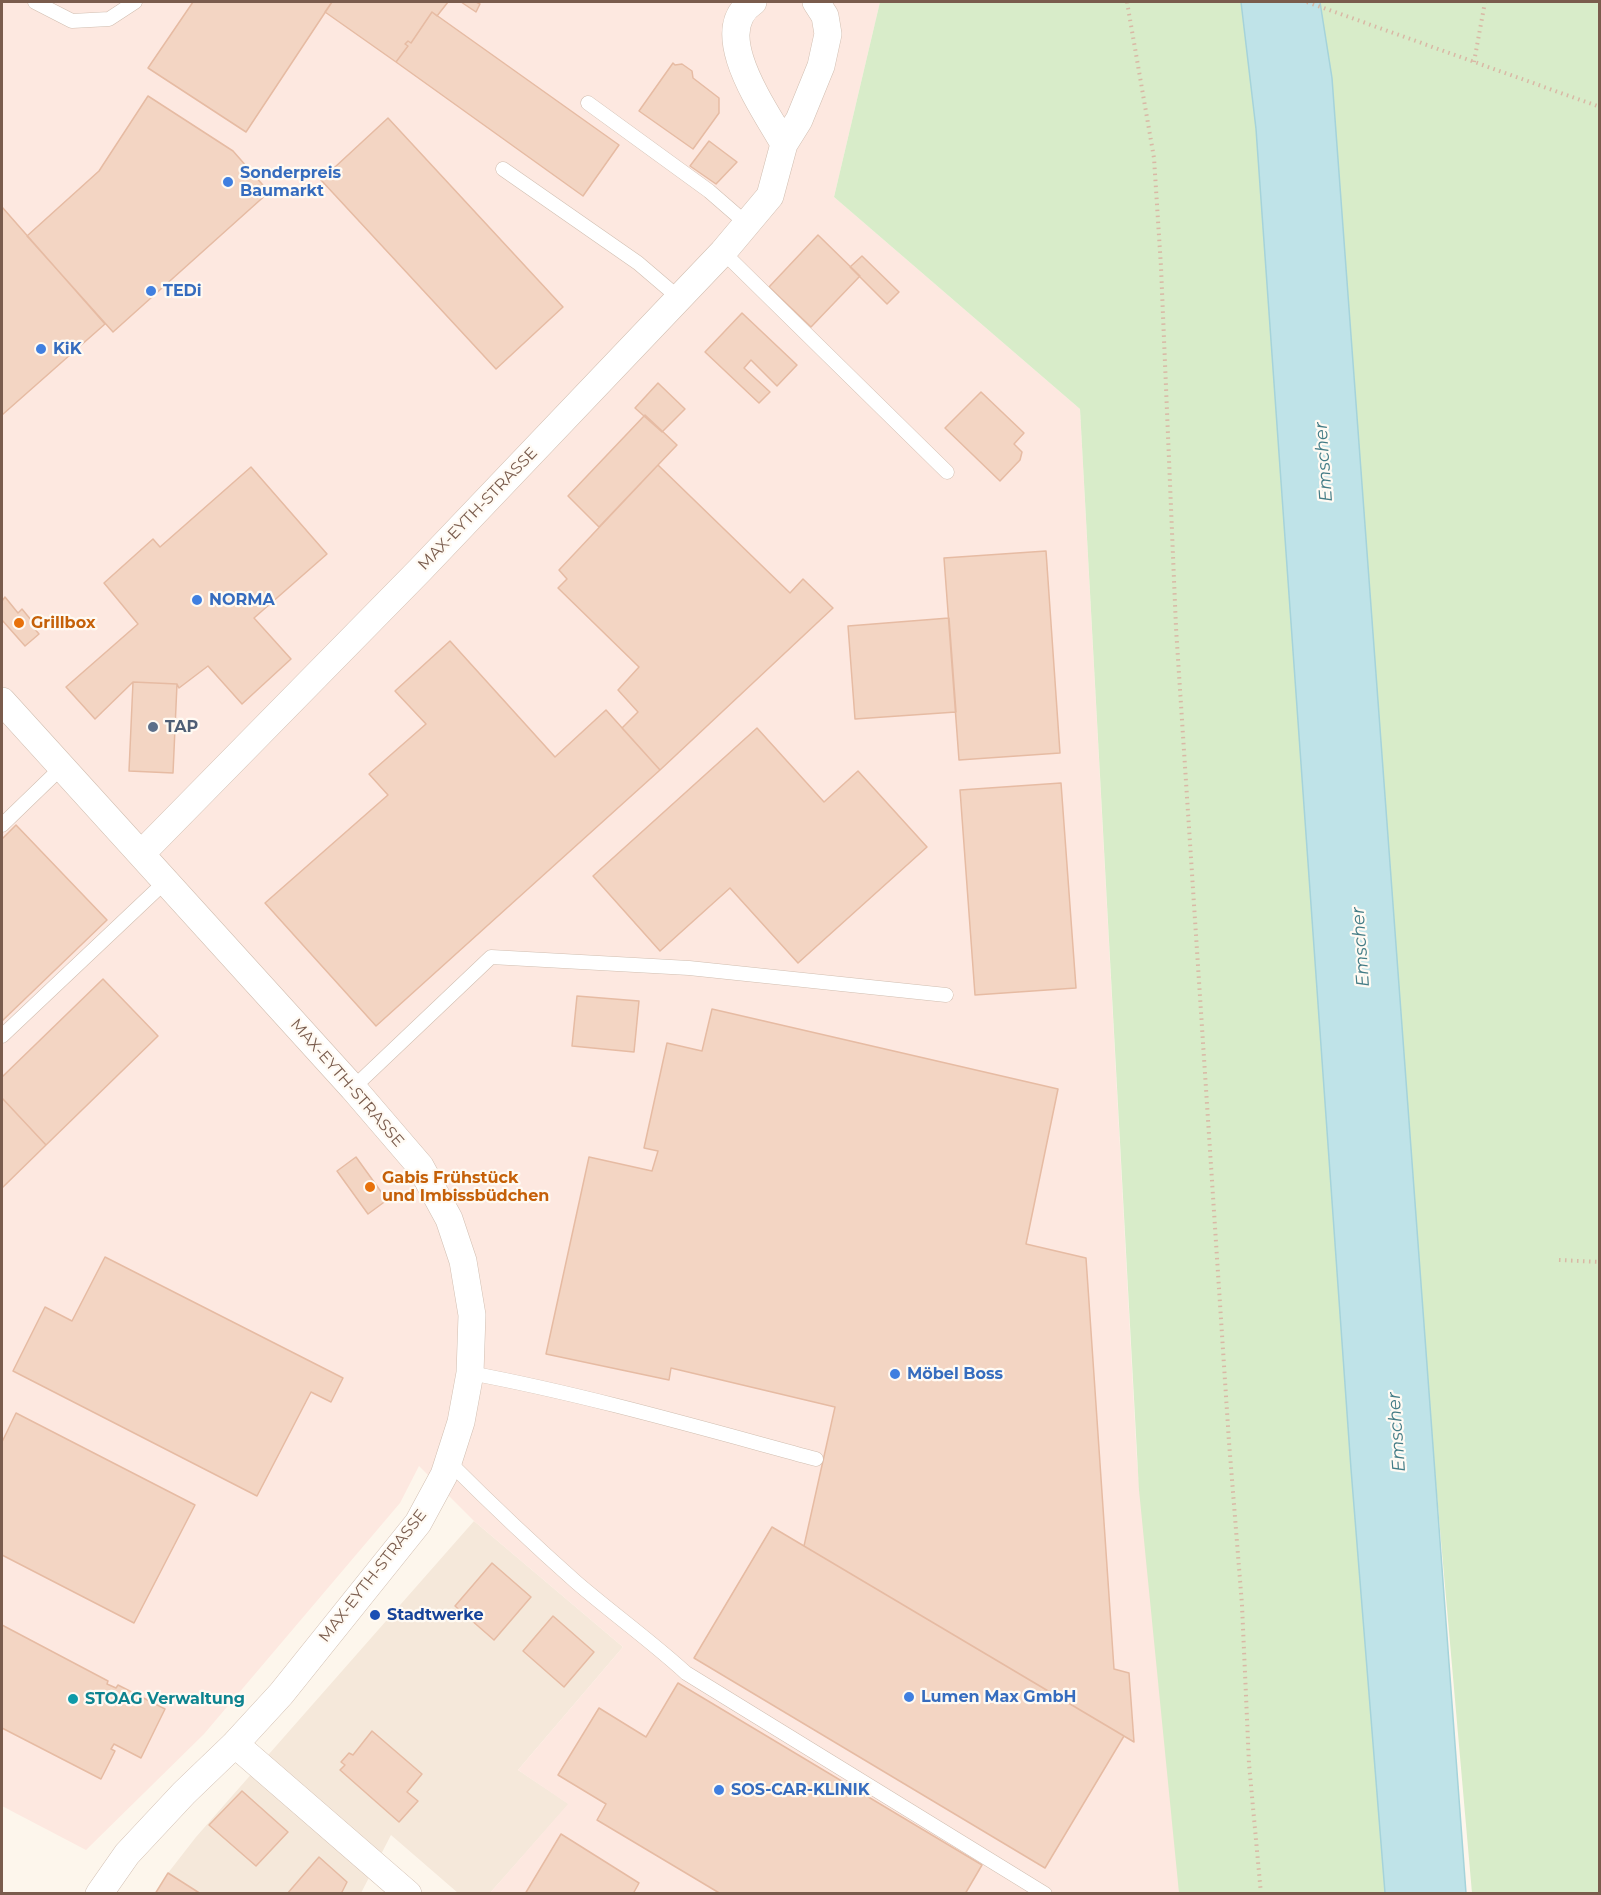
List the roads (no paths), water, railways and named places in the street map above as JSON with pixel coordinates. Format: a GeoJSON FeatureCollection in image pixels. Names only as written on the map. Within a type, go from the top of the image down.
{"type":"FeatureCollection","features":[{"type":"Feature","properties":{"kind":"street"},"geometry":{"type":"LineString","coordinates":[[753,2],[747,5],[735,25],[736,48],[748,79],[784,144]]}},
{"type":"Feature","properties":{"kind":"street","name":"MAX-EYTH-STRASSE"},"geometry":{"type":"LineString","coordinates":[[141,854],[421,569],[723,252],[770,196],[784,144],[808,101],[826,45],[828,34],[825,16],[816,2]]}},
{"type":"Feature","properties":{"kind":"street","name":"MAX-EYTH-STRASSE"},"geometry":{"type":"LineString","coordinates":[[2,700],[353,1088],[420,1166],[449,1219],[463,1261],[470,1295],[472,1338],[470,1373],[460,1422],[444,1475],[418,1523],[280,1694],[235,1744],[184,1793],[127,1854],[99,1893]]}},
{"type":"Feature","properties":{"kind":"street"},"geometry":{"type":"LineString","coordinates":[[235,1744],[408,1893]]}},
{"type":"Feature","properties":{"kind":"lane"},"geometry":{"type":"LineString","coordinates":[[35,2],[72,21],[109,19],[135,2]]}},
{"type":"Feature","properties":{"kind":"lane"},"geometry":{"type":"LineString","coordinates":[[588,103],[709,191],[747,224]]}},
{"type":"Feature","properties":{"kind":"lane"},"geometry":{"type":"LineString","coordinates":[[503,169],[638,263],[679,298]]}},
{"type":"Feature","properties":{"kind":"lane"},"geometry":{"type":"LineString","coordinates":[[723,252],[947,472]]}},
{"type":"Feature","properties":{"kind":"lane"},"geometry":{"type":"LineString","coordinates":[[2,825],[62,768]]}},
{"type":"Feature","properties":{"kind":"lane"},"geometry":{"type":"LineString","coordinates":[[2,1036],[166,881]]}},
{"type":"Feature","properties":{"kind":"lane"},"geometry":{"type":"LineString","coordinates":[[353,1088],[490,957],[689,968],[946,995]]}},
{"type":"Feature","properties":{"kind":"lane"},"geometry":{"type":"LineString","coordinates":[[470,1373],[531,1384],[593,1399],[816,1459]]}},
{"type":"Feature","properties":{"kind":"lane"},"geometry":{"type":"LineString","coordinates":[[449,1462],[512,1524],[570,1576],[686,1673],[1045,1893]]}},
{"type":"Feature","properties":{"kind":"water","name":"Emscher"},"geometry":{"type":"Polygon","coordinates":[[[1241,2],[1320,2],[1332,78],[1466,1893],[1385,1893],[1351,1469],[1256,129],[1241,2]]]}},
{"type":"Feature","properties":{"kind":"place","name":"Sonderpreis Baumarkt"},"geometry":{"type":"Point","coordinates":[228,182]}},
{"type":"Feature","properties":{"kind":"place","name":"TEDi"},"geometry":{"type":"Point","coordinates":[151,291]}},
{"type":"Feature","properties":{"kind":"place","name":"KiK"},"geometry":{"type":"Point","coordinates":[41,349]}},
{"type":"Feature","properties":{"kind":"place","name":"NORMA"},"geometry":{"type":"Point","coordinates":[197,600]}},
{"type":"Feature","properties":{"kind":"place","name":"Grillbox"},"geometry":{"type":"Point","coordinates":[19,623]}},
{"type":"Feature","properties":{"kind":"place","name":"TAP"},"geometry":{"type":"Point","coordinates":[153,727]}},
{"type":"Feature","properties":{"kind":"place","name":"Gabis Frühstück und Imbissbüdchen"},"geometry":{"type":"Point","coordinates":[370,1187]}},
{"type":"Feature","properties":{"kind":"place","name":"Möbel Boss"},"geometry":{"type":"Point","coordinates":[895,1374]}},
{"type":"Feature","properties":{"kind":"place","name":"Stadtwerke"},"geometry":{"type":"Point","coordinates":[375,1615]}},
{"type":"Feature","properties":{"kind":"place","name":"Lumen Max GmbH"},"geometry":{"type":"Point","coordinates":[909,1697]}},
{"type":"Feature","properties":{"kind":"place","name":"STOAG Verwaltung"},"geometry":{"type":"Point","coordinates":[73,1699]}},
{"type":"Feature","properties":{"kind":"place","name":"SOS-CAR-KLINIK"},"geometry":{"type":"Point","coordinates":[719,1790]}}]}
